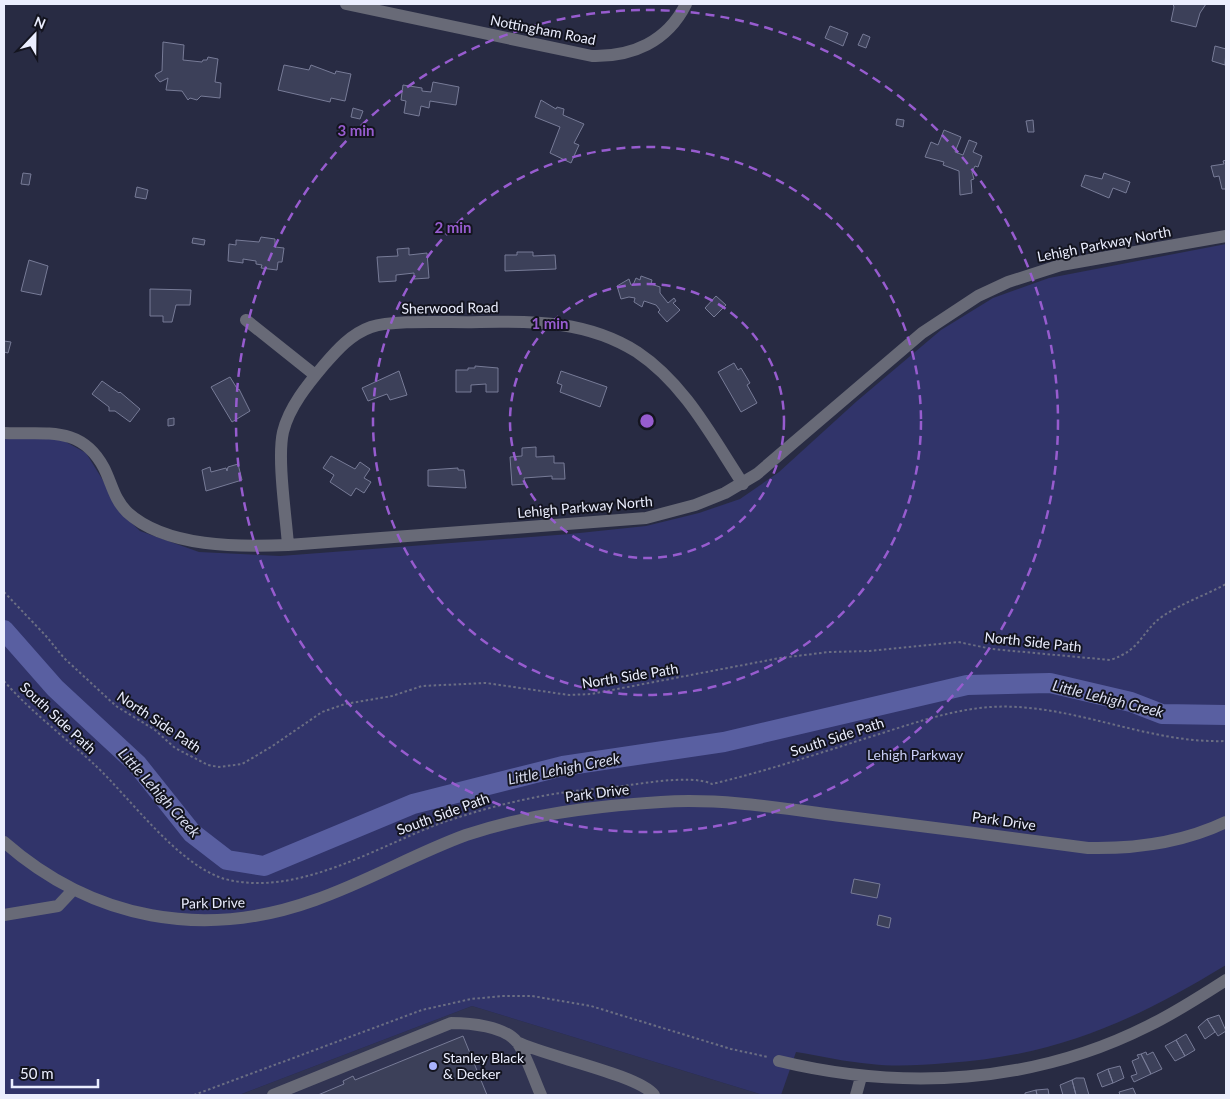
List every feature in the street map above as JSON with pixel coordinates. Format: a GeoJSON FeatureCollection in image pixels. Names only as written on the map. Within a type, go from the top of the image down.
{"type":"FeatureCollection","features":[{"type":"Feature","properties":{"kind":"street","name":"Nottingham Road"},"geometry":{"type":"LineString","coordinates":[[346,4],[592,56],[614,56],[629,53],[654,41],[677,19],[686,4]]}},
{"type":"Feature","properties":{"kind":"street","name":"Lehigh Parkway North"},"geometry":{"type":"LineString","coordinates":[[4,433],[53,432],[78,441],[98,458],[118,501],[137,520],[161,530],[203,542],[240,546],[288,545],[646,518],[695,505],[743,484],[922,333],[978,296],[1022,277],[1061,265],[1226,236]]}},
{"type":"Feature","properties":{"kind":"street"},"geometry":{"type":"LineString","coordinates":[[246,320],[315,376]]}},
{"type":"Feature","properties":{"kind":"street","name":"Sherwood Road"},"geometry":{"type":"LineString","coordinates":[[288,545],[282,448],[283,433],[288,418],[315,376],[350,338],[371,327],[384,324],[538,321],[579,327],[624,345],[654,364],[683,393],[743,484]]}},
{"type":"Feature","properties":{"kind":"street","name":"Park Drive"},"geometry":{"type":"LineString","coordinates":[[4,842],[46,875],[73,890],[123,909],[160,917],[206,921],[252,918],[317,900],[433,848],[498,825],[531,817],[663,802],[744,803],[1104,848],[1160,844],[1187,837],[1226,822]]}},
{"type":"Feature","properties":{"kind":"street"},"geometry":{"type":"LineString","coordinates":[[4,915],[58,906],[73,890]]}},
{"type":"Feature","properties":{"kind":"street"},"geometry":{"type":"LineString","coordinates":[[779,1061],[861,1077],[915,1080],[987,1075],[1055,1061],[1086,1052],[1147,1026],[1226,980]]}},
{"type":"Feature","properties":{"kind":"street"},"geometry":{"type":"LineString","coordinates":[[273,1095],[451,1023],[474,1023],[498,1030],[534,1051],[608,1072],[654,1095]]}},
{"type":"Feature","properties":{"kind":"street"},"geometry":{"type":"LineString","coordinates":[[517,1042],[541,1095]]}},
{"type":"Feature","properties":{"kind":"street"},"geometry":{"type":"LineString","coordinates":[[856,1095],[861,1077]]}},
{"type":"Feature","properties":{"kind":"path","name":"North Side Path"},"geometry":{"type":"LineString","coordinates":[[4,592],[64,658],[116,706],[155,730],[182,752],[203,763],[219,767],[242,764],[271,747],[322,712],[334,707],[392,696],[422,686],[486,683],[569,695],[591,694],[780,658],[829,652],[870,651],[958,642],[992,649],[1110,660],[1124,656],[1136,647],[1162,617],[1226,584]]}},
{"type":"Feature","properties":{"kind":"path","name":"South Side Path"},"geometry":{"type":"LineString","coordinates":[[4,681],[98,768],[160,834],[187,857],[224,879],[251,882],[275,883],[293,880],[336,867],[443,823],[498,805],[536,796],[658,782],[704,779],[712,784],[794,762],[918,722],[957,712],[991,707],[1036,708],[1187,741],[1226,741]]}},
{"type":"Feature","properties":{"kind":"shaded area"},"geometry":{"type":"Polygon","coordinates":[[[472,1006],[763,1095],[239,1095],[472,1006]]]}},
{"type":"Feature","properties":{"kind":"green space","name":"Lehigh Parkway"},"geometry":{"type":"Polygon","coordinates":[[[1226,244],[1226,965],[1159,1003],[1126,1019],[1059,1044],[1024,1053],[987,1059],[899,1066],[862,1063],[796,1052],[781,1095],[763,1095],[472,1006],[239,1095],[4,1095],[4,437],[57,437],[86,453],[104,482],[117,509],[140,531],[199,552],[280,556],[570,534],[646,526],[699,513],[740,499],[779,472],[857,401],[941,330],[993,298],[1049,278],[1226,244]]]}},
{"type":"Feature","properties":{"kind":"building"},"geometry":{"type":"Polygon","coordinates":[[[1173,4],[1206,4],[1200,13],[1196,27],[1171,21],[1173,4]]]}},
{"type":"Feature","properties":{"kind":"building"},"geometry":{"type":"Polygon","coordinates":[[[830,26],[848,33],[843,46],[825,38],[830,26]]]}},
{"type":"Feature","properties":{"kind":"building"},"geometry":{"type":"Polygon","coordinates":[[[863,34],[870,37],[866,48],[858,45],[863,34]]]}},
{"type":"Feature","properties":{"kind":"building"},"geometry":{"type":"Polygon","coordinates":[[[163,42],[184,45],[183,60],[202,62],[207,60],[208,57],[218,59],[215,82],[221,83],[220,98],[201,96],[197,100],[190,98],[188,100],[182,91],[166,90],[168,78],[160,82],[155,76],[162,71],[163,42]]]}},
{"type":"Feature","properties":{"kind":"building"},"geometry":{"type":"Polygon","coordinates":[[[1215,46],[1226,49],[1225,65],[1212,61],[1215,46]]]}},
{"type":"Feature","properties":{"kind":"building"},"geometry":{"type":"Polygon","coordinates":[[[284,65],[309,70],[311,65],[335,74],[336,71],[351,74],[345,101],[331,98],[330,102],[278,90],[284,65]]]}},
{"type":"Feature","properties":{"kind":"building"},"geometry":{"type":"Polygon","coordinates":[[[433,82],[459,87],[456,105],[430,101],[429,108],[421,106],[419,116],[404,113],[406,101],[401,100],[403,85],[422,88],[422,91],[431,92],[433,82]]]}},
{"type":"Feature","properties":{"kind":"building"},"geometry":{"type":"Polygon","coordinates":[[[541,100],[556,109],[557,107],[564,109],[563,115],[584,124],[574,143],[579,145],[571,163],[550,153],[560,127],[535,117],[541,100]]]}},
{"type":"Feature","properties":{"kind":"building"},"geometry":{"type":"Polygon","coordinates":[[[353,108],[363,111],[360,119],[351,117],[353,108]]]}},
{"type":"Feature","properties":{"kind":"building"},"geometry":{"type":"Polygon","coordinates":[[[897,119],[904,120],[903,127],[896,125],[897,119]]]}},
{"type":"Feature","properties":{"kind":"building"},"geometry":{"type":"Polygon","coordinates":[[[1033,120],[1034,132],[1028,132],[1026,121],[1033,120]]]}},
{"type":"Feature","properties":{"kind":"building"},"geometry":{"type":"Polygon","coordinates":[[[944,130],[961,137],[955,152],[963,155],[969,140],[977,143],[973,152],[982,156],[978,167],[975,166],[972,172],[974,179],[971,180],[972,193],[960,195],[959,171],[943,165],[944,162],[925,157],[931,142],[938,145],[944,130]]]}},
{"type":"Feature","properties":{"kind":"building"},"geometry":{"type":"Polygon","coordinates":[[[1226,160],[1226,189],[1222,189],[1219,176],[1214,177],[1211,166],[1224,164],[1223,161],[1226,160]]]}},
{"type":"Feature","properties":{"kind":"building"},"geometry":{"type":"Polygon","coordinates":[[[23,173],[31,174],[29,185],[21,184],[23,173]]]}},
{"type":"Feature","properties":{"kind":"building"},"geometry":{"type":"Polygon","coordinates":[[[1104,173],[1130,182],[1126,193],[1113,188],[1109,198],[1081,186],[1085,175],[1102,179],[1104,173]]]}},
{"type":"Feature","properties":{"kind":"building"},"geometry":{"type":"Polygon","coordinates":[[[137,187],[148,190],[146,199],[135,197],[137,187]]]}},
{"type":"Feature","properties":{"kind":"building"},"geometry":{"type":"Polygon","coordinates":[[[261,237],[275,239],[275,247],[284,248],[282,262],[278,262],[277,270],[261,268],[262,265],[256,264],[256,261],[243,259],[243,263],[228,261],[229,244],[236,245],[236,240],[259,242],[261,237]]]}},
{"type":"Feature","properties":{"kind":"building"},"geometry":{"type":"Polygon","coordinates":[[[193,238],[205,240],[204,245],[192,243],[193,238]]]}},
{"type":"Feature","properties":{"kind":"building"},"geometry":{"type":"Polygon","coordinates":[[[409,248],[409,255],[427,253],[429,278],[414,279],[414,273],[396,275],[396,281],[379,282],[377,257],[398,256],[397,249],[409,248]]]}},
{"type":"Feature","properties":{"kind":"building"},"geometry":{"type":"Polygon","coordinates":[[[517,252],[533,252],[533,256],[555,255],[556,269],[505,271],[505,255],[517,255],[517,252]]]}},
{"type":"Feature","properties":{"kind":"building"},"geometry":{"type":"Polygon","coordinates":[[[29,260],[48,266],[41,295],[21,291],[29,260]]]}},
{"type":"Feature","properties":{"kind":"building"},"geometry":{"type":"Polygon","coordinates":[[[641,276],[652,280],[651,284],[660,287],[660,293],[668,303],[674,298],[676,301],[673,303],[680,310],[667,322],[658,312],[660,310],[656,305],[644,301],[642,307],[634,302],[635,298],[621,299],[617,286],[629,279],[631,285],[633,285],[636,278],[640,280],[641,276]]]}},
{"type":"Feature","properties":{"kind":"building"},"geometry":{"type":"Polygon","coordinates":[[[150,289],[191,290],[190,305],[176,305],[172,322],[163,322],[163,316],[150,316],[150,289]]]}},
{"type":"Feature","properties":{"kind":"building"},"geometry":{"type":"Polygon","coordinates":[[[716,296],[726,305],[714,317],[705,308],[716,296]]]}},
{"type":"Feature","properties":{"kind":"building"},"geometry":{"type":"Polygon","coordinates":[[[4,341],[11,342],[8,353],[4,352],[4,341]]]}},
{"type":"Feature","properties":{"kind":"building"},"geometry":{"type":"Polygon","coordinates":[[[734,363],[738,370],[741,368],[750,383],[747,385],[757,403],[741,412],[718,372],[734,363]]]}},
{"type":"Feature","properties":{"kind":"building"},"geometry":{"type":"Polygon","coordinates":[[[475,366],[498,368],[498,392],[486,392],[486,384],[471,385],[471,392],[456,392],[456,370],[468,370],[468,368],[475,368],[475,366]]]}},
{"type":"Feature","properties":{"kind":"building"},"geometry":{"type":"Polygon","coordinates":[[[399,371],[407,395],[390,400],[387,394],[368,401],[362,388],[399,371]]]}},
{"type":"Feature","properties":{"kind":"building"},"geometry":{"type":"Polygon","coordinates":[[[561,371],[607,387],[600,407],[560,392],[562,385],[557,383],[561,371]]]}},
{"type":"Feature","properties":{"kind":"building"},"geometry":{"type":"Polygon","coordinates":[[[230,377],[239,389],[250,411],[232,422],[211,387],[230,377]]]}},
{"type":"Feature","properties":{"kind":"building"},"geometry":{"type":"Polygon","coordinates":[[[102,381],[120,392],[140,409],[130,422],[115,411],[109,411],[109,407],[92,394],[102,381]]]}},
{"type":"Feature","properties":{"kind":"building"},"geometry":{"type":"Polygon","coordinates":[[[174,418],[174,425],[168,426],[168,419],[174,418]]]}},
{"type":"Feature","properties":{"kind":"building"},"geometry":{"type":"Polygon","coordinates":[[[536,447],[536,457],[554,456],[554,463],[564,463],[565,479],[552,479],[552,476],[524,478],[525,484],[512,485],[510,457],[522,456],[522,448],[536,447]]]}},
{"type":"Feature","properties":{"kind":"building"},"geometry":{"type":"Polygon","coordinates":[[[331,456],[355,469],[360,462],[370,469],[364,478],[371,482],[364,493],[356,488],[351,496],[330,482],[334,475],[323,468],[331,456]]]}},
{"type":"Feature","properties":{"kind":"building"},"geometry":{"type":"Polygon","coordinates":[[[238,464],[242,480],[206,491],[202,470],[210,467],[211,472],[226,468],[227,471],[228,467],[238,464]]]}},
{"type":"Feature","properties":{"kind":"building"},"geometry":{"type":"Polygon","coordinates":[[[458,468],[458,470],[464,470],[466,488],[428,486],[428,470],[458,468]]]}},
{"type":"Feature","properties":{"kind":"building"},"geometry":{"type":"Polygon","coordinates":[[[854,879],[880,884],[877,898],[851,893],[854,879]]]}},
{"type":"Feature","properties":{"kind":"building"},"geometry":{"type":"Polygon","coordinates":[[[879,915],[891,918],[889,928],[877,925],[879,915]]]}},
{"type":"Feature","properties":{"kind":"building"},"geometry":{"type":"Polygon","coordinates":[[[1219,1015],[1226,1031],[1218,1036],[1207,1019],[1219,1015]]]}},
{"type":"Feature","properties":{"kind":"building"},"geometry":{"type":"Polygon","coordinates":[[[1207,1019],[1215,1032],[1205,1039],[1198,1027],[1207,1019]]]}},
{"type":"Feature","properties":{"kind":"building"},"geometry":{"type":"Polygon","coordinates":[[[1186,1034],[1195,1050],[1185,1056],[1176,1040],[1186,1034]]]}},
{"type":"Feature","properties":{"kind":"building","name":"Stanley Black & Decker"},"geometry":{"type":"Polygon","coordinates":[[[463,1036],[487,1095],[318,1095],[344,1084],[343,1081],[353,1076],[355,1080],[463,1036]]]}},
{"type":"Feature","properties":{"kind":"building"},"geometry":{"type":"Polygon","coordinates":[[[1176,1040],[1185,1056],[1175,1061],[1165,1046],[1176,1040]]]}},
{"type":"Feature","properties":{"kind":"building"},"geometry":{"type":"Polygon","coordinates":[[[1146,1052],[1147,1055],[1153,1052],[1162,1069],[1151,1074],[1141,1054],[1146,1052]]]}},
{"type":"Feature","properties":{"kind":"building"},"geometry":{"type":"Polygon","coordinates":[[[1141,1054],[1151,1074],[1134,1082],[1131,1076],[1137,1074],[1132,1061],[1139,1058],[1137,1055],[1141,1054]]]}},
{"type":"Feature","properties":{"kind":"building"},"geometry":{"type":"Polygon","coordinates":[[[1120,1066],[1124,1078],[1113,1083],[1108,1069],[1120,1066]]]}},
{"type":"Feature","properties":{"kind":"building"},"geometry":{"type":"Polygon","coordinates":[[[1108,1069],[1113,1083],[1102,1087],[1097,1074],[1108,1069]]]}},
{"type":"Feature","properties":{"kind":"building"},"geometry":{"type":"Polygon","coordinates":[[[1084,1078],[1089,1095],[1076,1095],[1072,1080],[1084,1078]]]}},
{"type":"Feature","properties":{"kind":"building"},"geometry":{"type":"Polygon","coordinates":[[[1072,1080],[1076,1095],[1063,1095],[1060,1085],[1072,1080]]]}},
{"type":"Feature","properties":{"kind":"building"},"geometry":{"type":"Polygon","coordinates":[[[1133,1088],[1136,1095],[1120,1095],[1119,1092],[1133,1088]]]}},
{"type":"Feature","properties":{"kind":"building"},"geometry":{"type":"Polygon","coordinates":[[[1048,1089],[1049,1095],[1037,1095],[1036,1090],[1048,1089]]]}},
{"type":"Feature","properties":{"kind":"building"},"geometry":{"type":"Polygon","coordinates":[[[1036,1090],[1037,1095],[1025,1095],[1025,1093],[1036,1090]]]}},
{"type":"Feature","properties":{"kind":"waterway","name":"Little Lehigh Creek"},"geometry":{"type":"LineString","coordinates":[[4,630],[55,688],[137,764],[192,833],[227,860],[264,866],[413,804],[563,766],[724,742],[967,685],[1050,683],[1131,702],[1162,714],[1226,715]]}},
{"type":"Feature","properties":{"kind":"place","name":"Stanley Black & Decker"},"geometry":{"type":"Point","coordinates":[433,1066]}}]}
